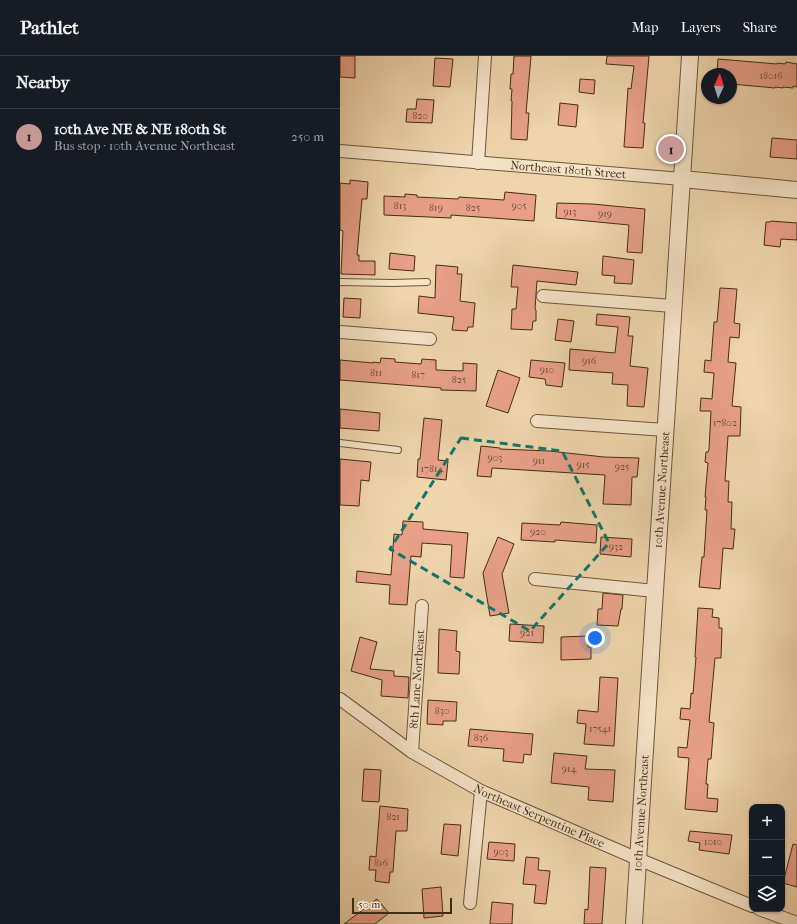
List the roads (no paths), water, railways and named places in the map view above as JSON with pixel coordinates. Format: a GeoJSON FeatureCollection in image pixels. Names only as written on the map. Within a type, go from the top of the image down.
{"type":"FeatureCollection","features":[{"type":"Feature","properties":{"kind":"street"},"geometry":{"type":"LineString","coordinates":[[478,163],[485,56]]}},
{"type":"Feature","properties":{"kind":"street","name":"10th Avenue Northeast"},"geometry":{"type":"LineString","coordinates":[[634,924],[690,56]]}},
{"type":"Feature","properties":{"kind":"street","name":"Northeast 180th Street"},"geometry":{"type":"LineString","coordinates":[[340,151],[797,190]]}},
{"type":"Feature","properties":{"kind":"street"},"geometry":{"type":"LineString","coordinates":[[543,296],[674,306]]}},
{"type":"Feature","properties":{"kind":"street"},"geometry":{"type":"LineString","coordinates":[[340,332],[430,339]]}},
{"type":"Feature","properties":{"kind":"street"},"geometry":{"type":"LineString","coordinates":[[537,421],[665,430]]}},
{"type":"Feature","properties":{"kind":"street"},"geometry":{"type":"LineString","coordinates":[[535,579],[655,592]]}},
{"type":"Feature","properties":{"kind":"street","name":"8th Lane Northeast"},"geometry":{"type":"LineString","coordinates":[[412,752],[422,606]]}},
{"type":"Feature","properties":{"kind":"street","name":"Northeast Serpentine Place"},"geometry":{"type":"LineString","coordinates":[[340,699],[412,752],[481,791],[638,860],[749,905]]}},
{"type":"Feature","properties":{"kind":"street"},"geometry":{"type":"LineString","coordinates":[[470,903],[481,791]]}},
{"type":"Feature","properties":{"kind":"street"},"geometry":{"type":"LineString","coordinates":[[767,912],[797,923]]}},
{"type":"Feature","properties":{"kind":"lane"},"geometry":{"type":"LineString","coordinates":[[340,282],[427,282]]}},
{"type":"Feature","properties":{"kind":"lane"},"geometry":{"type":"LineString","coordinates":[[340,443],[398,450]]}},
{"type":"Feature","properties":{"kind":"place","name":"10th Ave NE & NE 180th St"},"geometry":{"type":"Point","coordinates":[671,149]}}]}
